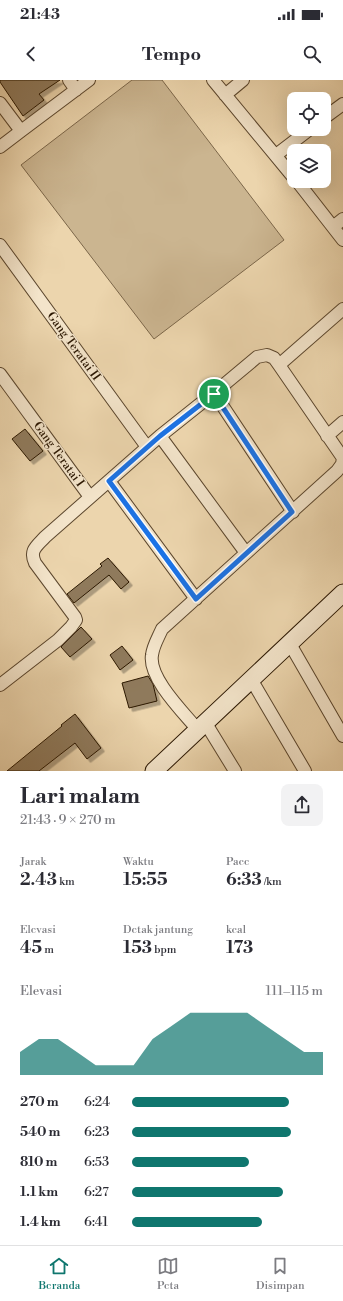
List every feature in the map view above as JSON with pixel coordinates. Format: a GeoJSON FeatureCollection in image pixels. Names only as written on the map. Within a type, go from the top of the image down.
{"type":"FeatureCollection","features":[{"type":"Feature","properties":{"kind":"street"},"geometry":{"type":"LineString","coordinates":[[69,80],[76,90]]}},
{"type":"Feature","properties":{"kind":"street"},"geometry":{"type":"LineString","coordinates":[[0,147],[89,80]]}},
{"type":"Feature","properties":{"kind":"street"},"geometry":{"type":"LineString","coordinates":[[213,80],[287,169]]}},
{"type":"Feature","properties":{"kind":"street"},"geometry":{"type":"LineString","coordinates":[[226,95],[243,80]]}},
{"type":"Feature","properties":{"kind":"street"},"geometry":{"type":"LineString","coordinates":[[0,103],[21,131]]}},
{"type":"Feature","properties":{"kind":"street"},"geometry":{"type":"LineString","coordinates":[[331,113],[343,104]]}},
{"type":"Feature","properties":{"kind":"street"},"geometry":{"type":"LineString","coordinates":[[276,155],[301,136]]}},
{"type":"Feature","properties":{"kind":"street"},"geometry":{"type":"LineString","coordinates":[[303,188],[343,240]]}},
{"type":"Feature","properties":{"kind":"street"},"geometry":{"type":"LineString","coordinates":[[333,226],[343,219]]}},
{"type":"Feature","properties":{"kind":"street","name":"Gang Teratai II"},"geometry":{"type":"LineString","coordinates":[[0,245],[147,447]]}},
{"type":"Feature","properties":{"kind":"street"},"geometry":{"type":"LineString","coordinates":[[278,364],[343,310]]}},
{"type":"Feature","properties":{"kind":"street"},"geometry":{"type":"LineString","coordinates":[[90,497],[160,436],[214,394],[257,357],[264,355],[270,356],[278,364],[342,458],[341,467],[162,629],[154,645],[151,656],[154,672],[162,686],[202,726],[235,771]]}},
{"type":"Feature","properties":{"kind":"street","name":"Gang Teratai I"},"geometry":{"type":"LineString","coordinates":[[0,374],[90,497],[45,537],[32,552],[32,557],[35,563],[76,617],[75,622],[58,640],[0,685]]}},
{"type":"Feature","properties":{"kind":"street"},"geometry":{"type":"LineString","coordinates":[[214,394],[292,512]]}},
{"type":"Feature","properties":{"kind":"street"},"geometry":{"type":"LineString","coordinates":[[327,436],[343,422]]}},
{"type":"Feature","properties":{"kind":"street"},"geometry":{"type":"LineString","coordinates":[[160,436],[246,553]]}},
{"type":"Feature","properties":{"kind":"street"},"geometry":{"type":"LineString","coordinates":[[109,481],[196,599]]}},
{"type":"Feature","properties":{"kind":"street"},"geometry":{"type":"LineString","coordinates":[[154,771],[343,593]]}},
{"type":"Feature","properties":{"kind":"street"},"geometry":{"type":"LineString","coordinates":[[290,644],[343,736]]}},
{"type":"Feature","properties":{"kind":"street"},"geometry":{"type":"LineString","coordinates":[[251,679],[304,771]]}},
{"type":"Feature","properties":{"kind":"shaded area"},"geometry":{"type":"Polygon","coordinates":[[[132,80],[162,80],[284,240],[154,339],[21,165],[132,80]]]}},
{"type":"Feature","properties":{"kind":"building"},"geometry":{"type":"Polygon","coordinates":[[[0,80],[60,80],[39,94],[44,100],[23,116],[0,80]]]}},
{"type":"Feature","properties":{"kind":"building"},"geometry":{"type":"Polygon","coordinates":[[[25,429],[43,451],[30,461],[12,439],[25,429]]]}},
{"type":"Feature","properties":{"kind":"building"},"geometry":{"type":"Polygon","coordinates":[[[108,558],[129,582],[121,589],[109,575],[74,603],[67,594],[102,566],[100,564],[108,558]]]}},
{"type":"Feature","properties":{"kind":"building"},"geometry":{"type":"Polygon","coordinates":[[[81,627],[92,639],[70,657],[61,647],[81,627]]]}},
{"type":"Feature","properties":{"kind":"building"},"geometry":{"type":"Polygon","coordinates":[[[122,646],[133,660],[120,670],[110,655],[122,646]]]}},
{"type":"Feature","properties":{"kind":"building"},"geometry":{"type":"Polygon","coordinates":[[[148,676],[153,684],[157,701],[129,708],[122,683],[148,676]]]}},
{"type":"Feature","properties":{"kind":"building"},"geometry":{"type":"Polygon","coordinates":[[[75,714],[101,748],[87,759],[75,743],[39,771],[7,771],[62,726],[61,725],[75,714]]]}},
{"type":"Feature","properties":{"kind":"route"},"geometry":{"type":"LineString","coordinates":[[214,394],[292,512],[196,599],[109,481],[160,436],[214,394]]}}]}
